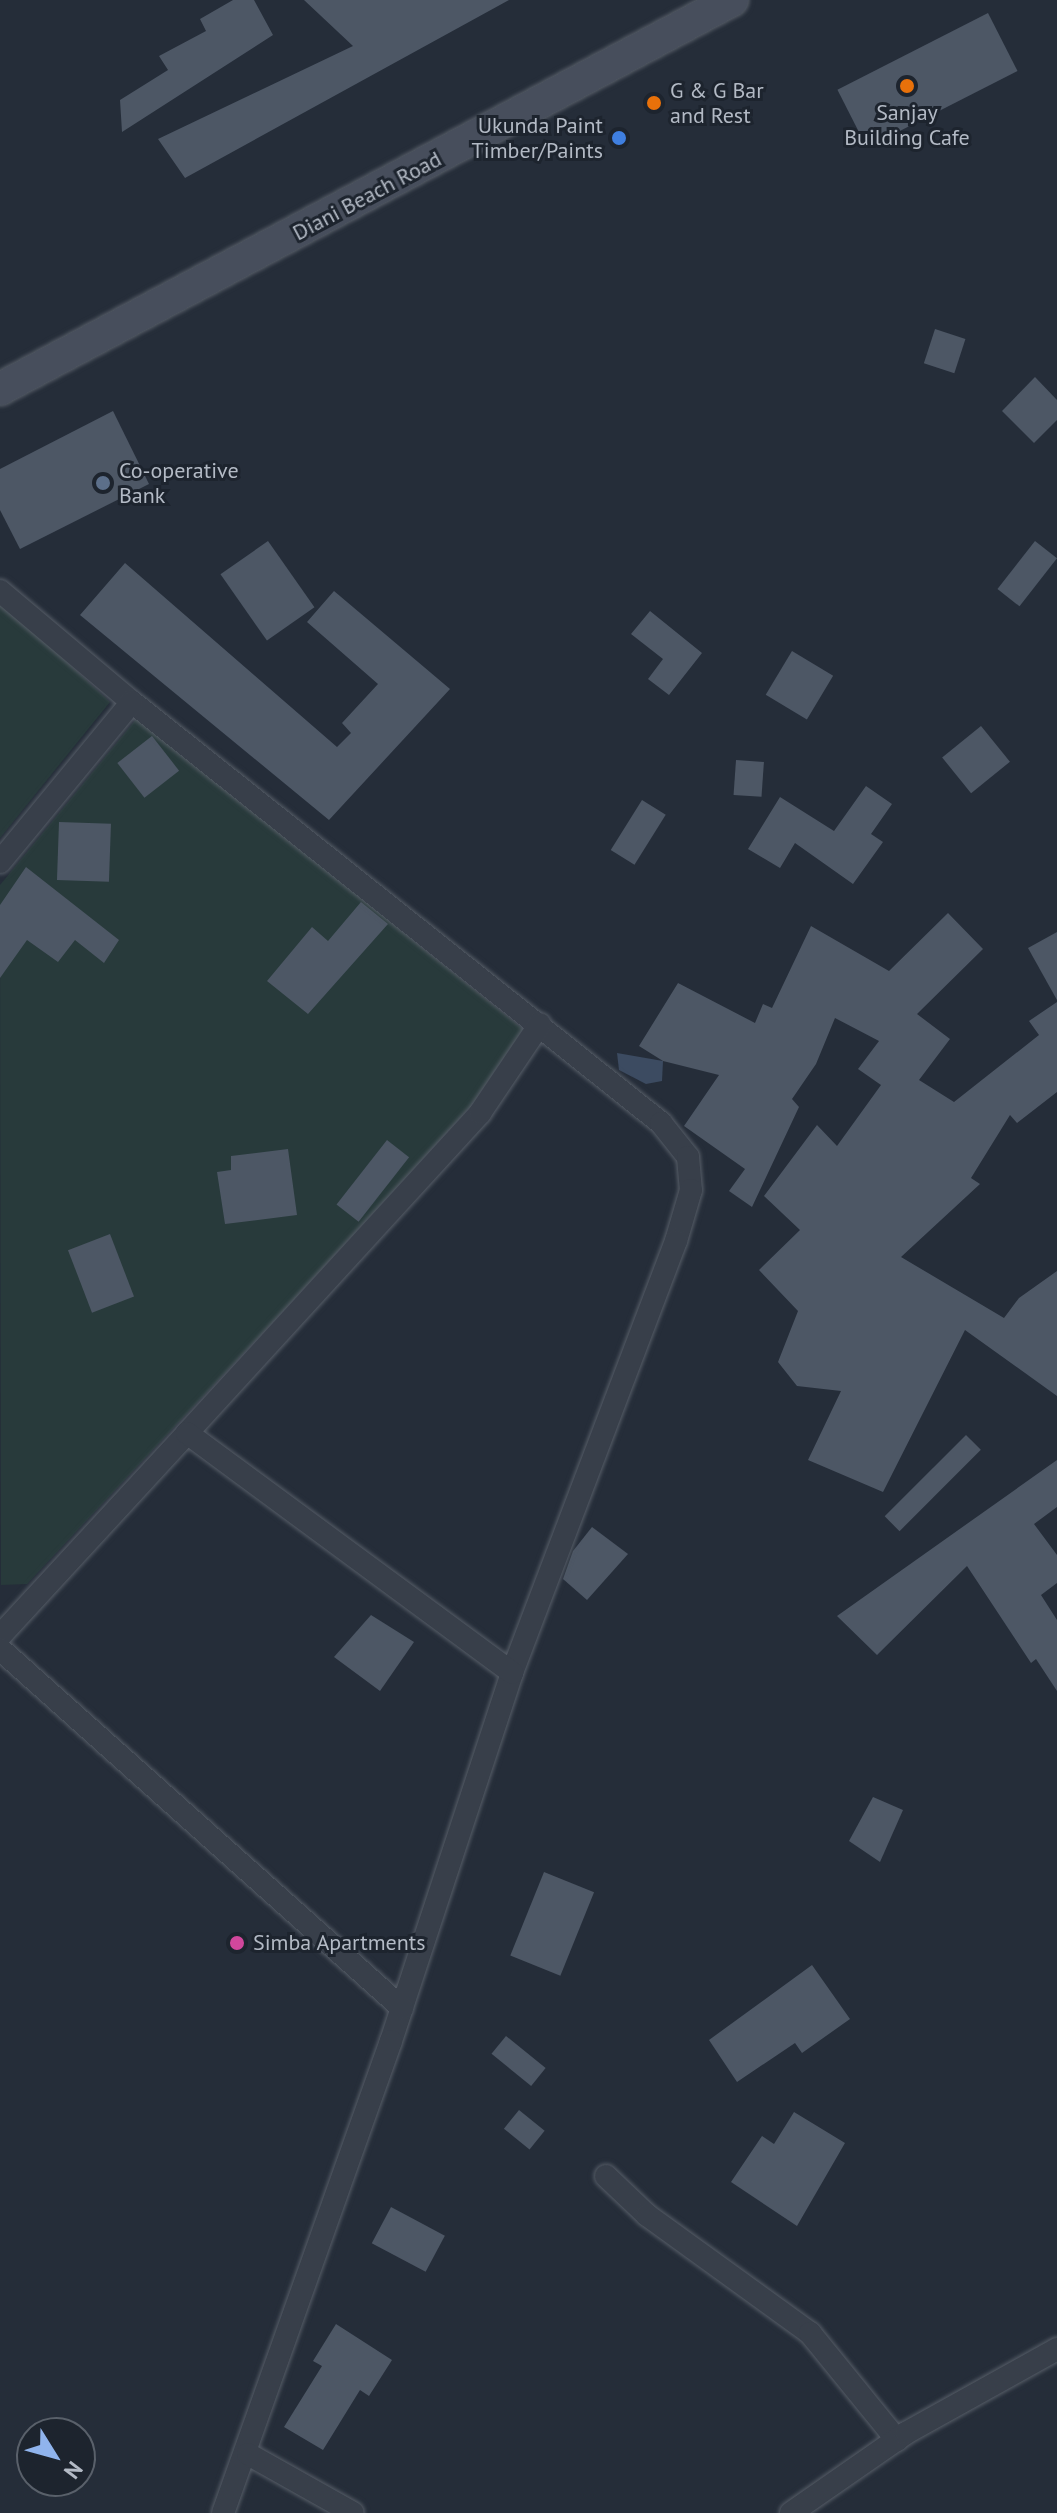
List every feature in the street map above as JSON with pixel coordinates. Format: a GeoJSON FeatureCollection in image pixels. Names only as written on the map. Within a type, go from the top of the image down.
{"type":"FeatureCollection","features":[{"type":"Feature","properties":{"kind":"main road","name":"Diani Beach Road"},"geometry":{"type":"LineString","coordinates":[[4,381],[732,0]]}},
{"type":"Feature","properties":{"kind":"street"},"geometry":{"type":"LineString","coordinates":[[0,591],[132,702],[540,1024],[674,1137],[688,1157],[691,1190],[512,1673],[402,2008],[248,2454],[223,2513]]}},
{"type":"Feature","properties":{"kind":"street"},"geometry":{"type":"LineString","coordinates":[[0,862],[132,702]]}},
{"type":"Feature","properties":{"kind":"street"},"geometry":{"type":"LineString","coordinates":[[0,1636],[480,1113],[540,1024]]}},
{"type":"Feature","properties":{"kind":"street"},"geometry":{"type":"LineString","coordinates":[[187,1433],[512,1673]]}},
{"type":"Feature","properties":{"kind":"street"},"geometry":{"type":"LineString","coordinates":[[0,1649],[402,2008]]}},
{"type":"Feature","properties":{"kind":"street"},"geometry":{"type":"LineString","coordinates":[[606,2176],[647,2215],[810,2333],[897,2440]]}},
{"type":"Feature","properties":{"kind":"street"},"geometry":{"type":"LineString","coordinates":[[791,2513],[897,2440],[1057,2349]]}},
{"type":"Feature","properties":{"kind":"street"},"geometry":{"type":"LineString","coordinates":[[248,2454],[353,2513]]}},
{"type":"Feature","properties":{"kind":"shaded area"},"geometry":{"type":"Polygon","coordinates":[[[0,600],[110,702],[0,838],[0,600]]]}},
{"type":"Feature","properties":{"kind":"shaded area"},"geometry":{"type":"Polygon","coordinates":[[[137,718],[523,1029],[471,1106],[27,1584],[1,1585],[0,885],[137,718]]]}},
{"type":"Feature","properties":{"kind":"water"},"geometry":{"type":"Polygon","coordinates":[[[617,1053],[663,1061],[662,1081],[646,1084],[619,1070],[617,1053]]]}},
{"type":"Feature","properties":{"kind":"building"},"geometry":{"type":"Polygon","coordinates":[[[233,0],[254,0],[273,35],[122,132],[120,100],[168,70],[159,56],[206,31],[200,19],[233,0]]]}},
{"type":"Feature","properties":{"kind":"building"},"geometry":{"type":"Polygon","coordinates":[[[304,0],[509,0],[185,178],[158,139],[353,46],[304,0]]]}},
{"type":"Feature","properties":{"kind":"building"},"geometry":{"type":"Polygon","coordinates":[[[988,13],[1018,71],[867,148],[837,90],[988,13]]]}},
{"type":"Feature","properties":{"kind":"building"},"geometry":{"type":"Polygon","coordinates":[[[935,329],[965,339],[954,373],[924,363],[935,329]]]}},
{"type":"Feature","properties":{"kind":"building"},"geometry":{"type":"Polygon","coordinates":[[[1035,377],[1057,400],[1057,420],[1034,443],[1002,411],[1035,377]]]}},
{"type":"Feature","properties":{"kind":"building"},"geometry":{"type":"Polygon","coordinates":[[[113,411],[149,484],[20,549],[0,510],[0,469],[113,411]]]}},
{"type":"Feature","properties":{"kind":"building"},"geometry":{"type":"Polygon","coordinates":[[[268,541],[314,607],[267,641],[220,574],[268,541]]]}},
{"type":"Feature","properties":{"kind":"building"},"geometry":{"type":"Polygon","coordinates":[[[1035,541],[1057,558],[1020,606],[997,589],[1035,541]]]}},
{"type":"Feature","properties":{"kind":"building"},"geometry":{"type":"Polygon","coordinates":[[[125,563],[337,747],[351,733],[342,723],[378,684],[307,622],[334,591],[450,689],[329,820],[80,615],[125,563]]]}},
{"type":"Feature","properties":{"kind":"building"},"geometry":{"type":"Polygon","coordinates":[[[650,611],[702,653],[669,695],[648,679],[663,659],[631,634],[650,611]]]}},
{"type":"Feature","properties":{"kind":"building"},"geometry":{"type":"Polygon","coordinates":[[[792,651],[833,676],[807,719],[766,695],[792,651]]]}},
{"type":"Feature","properties":{"kind":"building"},"geometry":{"type":"Polygon","coordinates":[[[981,726],[1010,762],[971,793],[942,757],[981,726]]]}},
{"type":"Feature","properties":{"kind":"building"},"geometry":{"type":"Polygon","coordinates":[[[152,736],[179,771],[144,798],[117,763],[152,736]]]}},
{"type":"Feature","properties":{"kind":"building"},"geometry":{"type":"Polygon","coordinates":[[[736,760],[764,762],[761,797],[734,795],[736,760]]]}},
{"type":"Feature","properties":{"kind":"building"},"geometry":{"type":"Polygon","coordinates":[[[866,786],[892,804],[871,834],[883,842],[853,884],[795,843],[780,868],[748,849],[780,797],[834,831],[866,786]]]}},
{"type":"Feature","properties":{"kind":"building"},"geometry":{"type":"Polygon","coordinates":[[[642,800],[666,815],[634,865],[611,850],[642,800]]]}},
{"type":"Feature","properties":{"kind":"building"},"geometry":{"type":"Polygon","coordinates":[[[59,822],[111,824],[109,882],[57,880],[59,822]]]}},
{"type":"Feature","properties":{"kind":"building"},"geometry":{"type":"Polygon","coordinates":[[[26,867],[119,940],[104,963],[75,940],[58,962],[27,940],[0,978],[0,905],[26,867]]]}},
{"type":"Feature","properties":{"kind":"building"},"geometry":{"type":"Polygon","coordinates":[[[361,902],[388,924],[308,1014],[267,981],[312,927],[328,941],[361,902]]]}},
{"type":"Feature","properties":{"kind":"building"},"geometry":{"type":"Polygon","coordinates":[[[948,913],[983,949],[917,1014],[950,1039],[919,1080],[954,1102],[1039,1035],[1029,1021],[1057,1002],[1057,1092],[1017,1123],[1010,1115],[971,1178],[980,1184],[901,1257],[1004,1318],[1019,1298],[1057,1271],[1057,1396],[965,1330],[883,1492],[808,1460],[841,1391],[797,1386],[778,1362],[798,1311],[759,1270],[800,1230],[764,1196],[817,1125],[837,1146],[881,1085],[858,1069],[879,1041],[835,1018],[816,1064],[792,1099],[799,1107],[752,1207],[729,1191],[745,1169],[684,1126],[719,1075],[663,1061],[639,1046],[678,983],[755,1023],[763,1004],[772,1008],[811,926],[889,971],[948,913]]]}},
{"type":"Feature","properties":{"kind":"building"},"geometry":{"type":"Polygon","coordinates":[[[1057,932],[1057,1000],[1028,948],[1057,932]]]}},
{"type":"Feature","properties":{"kind":"building"},"geometry":{"type":"Polygon","coordinates":[[[387,1140],[409,1157],[359,1222],[337,1205],[387,1140]]]}},
{"type":"Feature","properties":{"kind":"building"},"geometry":{"type":"Polygon","coordinates":[[[288,1149],[297,1215],[225,1224],[217,1172],[231,1170],[231,1156],[288,1149]]]}},
{"type":"Feature","properties":{"kind":"building"},"geometry":{"type":"Polygon","coordinates":[[[110,1234],[134,1297],[92,1313],[68,1250],[110,1234]]]}},
{"type":"Feature","properties":{"kind":"building"},"geometry":{"type":"Polygon","coordinates":[[[966,1435],[981,1450],[900,1531],[885,1516],[966,1435]]]}},
{"type":"Feature","properties":{"kind":"building"},"geometry":{"type":"Polygon","coordinates":[[[1057,1460],[1057,1507],[1034,1524],[1057,1555],[1057,1583],[1041,1595],[1057,1620],[1057,1691],[1036,1659],[1031,1663],[967,1566],[877,1655],[837,1616],[1057,1460]]]}},
{"type":"Feature","properties":{"kind":"building"},"geometry":{"type":"Polygon","coordinates":[[[592,1527],[628,1554],[587,1600],[563,1579],[573,1551],[592,1527]]]}},
{"type":"Feature","properties":{"kind":"building"},"geometry":{"type":"Polygon","coordinates":[[[371,1615],[414,1642],[380,1691],[334,1657],[371,1615]]]}},
{"type":"Feature","properties":{"kind":"building"},"geometry":{"type":"Polygon","coordinates":[[[873,1797],[903,1810],[880,1862],[849,1841],[873,1797]]]}},
{"type":"Feature","properties":{"kind":"building"},"geometry":{"type":"Polygon","coordinates":[[[544,1872],[594,1892],[560,1976],[510,1955],[544,1872]]]}},
{"type":"Feature","properties":{"kind":"building"},"geometry":{"type":"Polygon","coordinates":[[[812,1965],[850,2019],[802,2053],[795,2043],[737,2082],[709,2040],[812,1965]]]}},
{"type":"Feature","properties":{"kind":"building"},"geometry":{"type":"Polygon","coordinates":[[[506,2036],[546,2068],[531,2086],[492,2054],[506,2036]]]}},
{"type":"Feature","properties":{"kind":"building"},"geometry":{"type":"Polygon","coordinates":[[[519,2110],[545,2131],[530,2149],[504,2129],[519,2110]]]}},
{"type":"Feature","properties":{"kind":"building"},"geometry":{"type":"Polygon","coordinates":[[[794,2112],[845,2143],[797,2226],[731,2182],[762,2136],[774,2144],[794,2112]]]}},
{"type":"Feature","properties":{"kind":"building"},"geometry":{"type":"Polygon","coordinates":[[[391,2207],[445,2236],[426,2272],[372,2243],[391,2207]]]}},
{"type":"Feature","properties":{"kind":"building"},"geometry":{"type":"Polygon","coordinates":[[[336,2324],[392,2360],[369,2396],[360,2390],[323,2450],[284,2427],[322,2366],[313,2361],[336,2324]]]}},
{"type":"Feature","properties":{"kind":"place","name":"Sanjay Building Cafe"},"geometry":{"type":"Point","coordinates":[907,86]}},
{"type":"Feature","properties":{"kind":"place","name":"G & G Bar and Rest"},"geometry":{"type":"Point","coordinates":[654,103]}},
{"type":"Feature","properties":{"kind":"place","name":"Ukunda Paint Timber/Paints"},"geometry":{"type":"Point","coordinates":[619,138]}},
{"type":"Feature","properties":{"kind":"place","name":"Co-operative Bank"},"geometry":{"type":"Point","coordinates":[103,483]}},
{"type":"Feature","properties":{"kind":"place","name":"Simba Apartments"},"geometry":{"type":"Point","coordinates":[237,1943]}}]}
